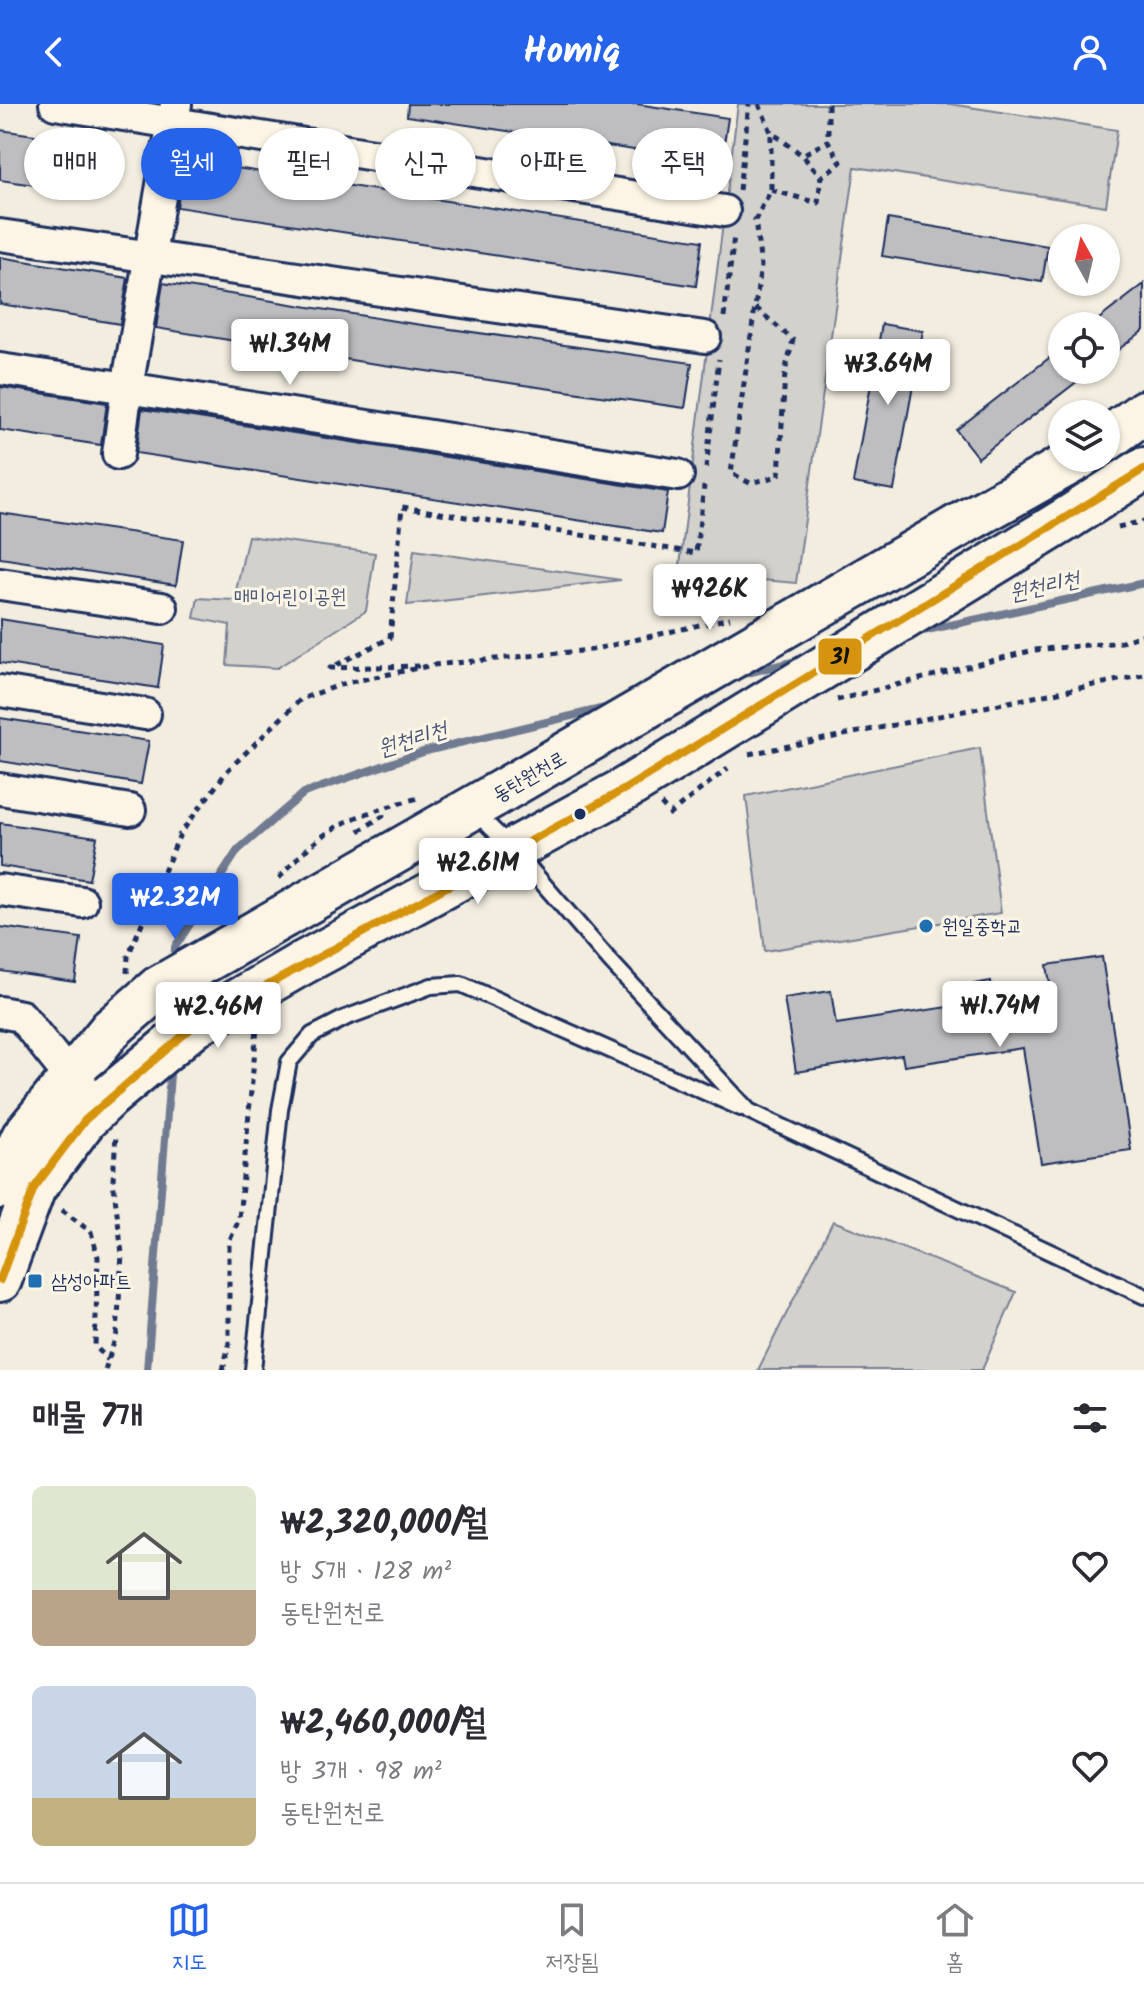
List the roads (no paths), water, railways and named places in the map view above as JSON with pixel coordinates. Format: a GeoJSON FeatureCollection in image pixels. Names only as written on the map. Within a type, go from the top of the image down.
{"type":"FeatureCollection","features":[{"type":"Feature","properties":{"kind":"main road"},"geometry":{"type":"LineString","coordinates":[[1120,430],[1144,412]]}},
{"type":"Feature","properties":{"kind":"main road","name":"동탄원천로"},"geometry":{"type":"LineString","coordinates":[[17,1188],[102,1104],[195,1025],[299,965],[625,789],[1144,469]]}},
{"type":"Feature","properties":{"kind":"main road","name":"동탄원천로"},"geometry":{"type":"LineString","coordinates":[[0,1280],[23,1137],[111,1029],[158,988],[1054,472]]}},
{"type":"Feature","properties":{"kind":"street"},"geometry":{"type":"LineString","coordinates":[[55,104],[175,113],[724,211]]}},
{"type":"Feature","properties":{"kind":"street"},"geometry":{"type":"LineString","coordinates":[[118,454],[175,113]]}},
{"type":"Feature","properties":{"kind":"street"},"geometry":{"type":"LineString","coordinates":[[0,235],[705,337]]}},
{"type":"Feature","properties":{"kind":"street"},"geometry":{"type":"LineString","coordinates":[[0,369],[678,475]]}},
{"type":"Feature","properties":{"kind":"street"},"geometry":{"type":"LineString","coordinates":[[0,584],[162,608]]}},
{"type":"Feature","properties":{"kind":"street"},"geometry":{"type":"LineString","coordinates":[[0,691],[145,714]]}},
{"type":"Feature","properties":{"kind":"street"},"geometry":{"type":"LineString","coordinates":[[0,789],[130,810]]}},
{"type":"Feature","properties":{"kind":"street"},"geometry":{"type":"LineString","coordinates":[[0,890],[82,902]]}},
{"type":"Feature","properties":{"kind":"street"},"geometry":{"type":"LineString","coordinates":[[0,1012],[21,1016],[71,1076],[102,1104]]}},
{"type":"Feature","properties":{"kind":"lane"},"geometry":{"type":"LineString","coordinates":[[484,802],[514,850],[610,961],[749,1111]]}},
{"type":"Feature","properties":{"kind":"lane"},"geometry":{"type":"LineString","coordinates":[[253,1370],[280,1110],[289,1062],[312,1035],[431,986],[461,984],[749,1111],[1144,1296]]}},
{"type":"Feature","properties":{"kind":"waterway","name":"원천리천"},"geometry":{"type":"LineString","coordinates":[[918,632],[1144,583]]}},
{"type":"Feature","properties":{"kind":"waterway","name":"원천리천"},"geometry":{"type":"LineString","coordinates":[[739,675],[800,660]]}},
{"type":"Feature","properties":{"kind":"waterway","name":"원천리천"},"geometry":{"type":"LineString","coordinates":[[174,965],[175,947],[238,850],[304,793],[426,751],[613,706]]}},
{"type":"Feature","properties":{"kind":"waterway","name":"원천리천"},"geometry":{"type":"LineString","coordinates":[[173,994],[173,1025]]}},
{"type":"Feature","properties":{"kind":"waterway","name":"원천리천"},"geometry":{"type":"LineString","coordinates":[[147,1370],[171,1062]]}},
{"type":"Feature","properties":{"kind":"place","name":"원일중학교"},"geometry":{"type":"Point","coordinates":[926,926]}},
{"type":"Feature","properties":{"kind":"place","name":"삼성아파트"},"geometry":{"type":"Point","coordinates":[35,1281]}},
{"type":"Feature","properties":{"kind":"park label","name":"매미어린이공원"},"geometry":{"type":"Point","coordinates":[290,596]}}]}
